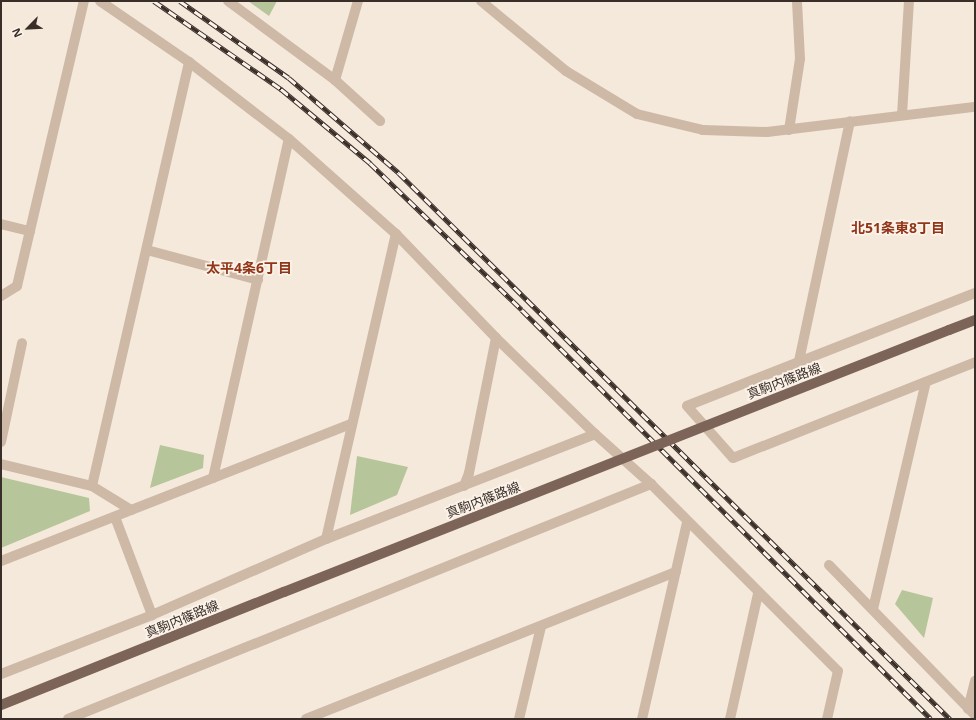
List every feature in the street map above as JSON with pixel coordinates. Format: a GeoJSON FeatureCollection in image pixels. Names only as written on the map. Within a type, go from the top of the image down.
{"type":"FeatureCollection","features":[{"type":"Feature","properties":{"kind":"main road","name":"真駒内篠路線"},"geometry":{"type":"LineString","coordinates":[[1,705],[975,320]]}},
{"type":"Feature","properties":{"kind":"street"},"geometry":{"type":"LineString","coordinates":[[1,296],[17,286],[84,1]]}},
{"type":"Feature","properties":{"kind":"street"},"geometry":{"type":"LineString","coordinates":[[100,1],[190,62],[289,139],[396,234],[496,338],[595,434],[651,484],[758,594],[838,671],[827,719]]}},
{"type":"Feature","properties":{"kind":"street"},"geometry":{"type":"LineString","coordinates":[[228,1],[335,80],[380,121]]}},
{"type":"Feature","properties":{"kind":"street"},"geometry":{"type":"LineString","coordinates":[[335,80],[358,1]]}},
{"type":"Feature","properties":{"kind":"street"},"geometry":{"type":"LineString","coordinates":[[482,1],[566,71],[637,114],[703,130],[767,132],[975,107]]}},
{"type":"Feature","properties":{"kind":"street"},"geometry":{"type":"LineString","coordinates":[[789,130],[800,59],[797,1]]}},
{"type":"Feature","properties":{"kind":"street"},"geometry":{"type":"LineString","coordinates":[[902,115],[909,1]]}},
{"type":"Feature","properties":{"kind":"street"},"geometry":{"type":"LineString","coordinates":[[92,486],[190,62]]}},
{"type":"Feature","properties":{"kind":"street"},"geometry":{"type":"LineString","coordinates":[[799,362],[850,121]]}},
{"type":"Feature","properties":{"kind":"street"},"geometry":{"type":"LineString","coordinates":[[213,478],[289,139]]}},
{"type":"Feature","properties":{"kind":"street"},"geometry":{"type":"LineString","coordinates":[[1,224],[30,231]]}},
{"type":"Feature","properties":{"kind":"street"},"geometry":{"type":"LineString","coordinates":[[326,539],[351,424],[396,234]]}},
{"type":"Feature","properties":{"kind":"street"},"geometry":{"type":"LineString","coordinates":[[147,250],[258,280]]}},
{"type":"Feature","properties":{"kind":"street"},"geometry":{"type":"LineString","coordinates":[[975,292],[687,406],[733,458],[975,362]]}},
{"type":"Feature","properties":{"kind":"street"},"geometry":{"type":"LineString","coordinates":[[464,486],[469,473],[496,338]]}},
{"type":"Feature","properties":{"kind":"street"},"geometry":{"type":"LineString","coordinates":[[1,442],[22,343]]}},
{"type":"Feature","properties":{"kind":"street"},"geometry":{"type":"LineString","coordinates":[[873,609],[926,382]]}},
{"type":"Feature","properties":{"kind":"street"},"geometry":{"type":"LineString","coordinates":[[1,561],[351,424]]}},
{"type":"Feature","properties":{"kind":"street"},"geometry":{"type":"LineString","coordinates":[[1,674],[152,615],[326,539],[595,434]]}},
{"type":"Feature","properties":{"kind":"street"},"geometry":{"type":"LineString","coordinates":[[1,464],[92,486],[131,510]]}},
{"type":"Feature","properties":{"kind":"street"},"geometry":{"type":"LineString","coordinates":[[68,719],[651,484]]}},
{"type":"Feature","properties":{"kind":"street"},"geometry":{"type":"LineString","coordinates":[[115,517],[152,615]]}},
{"type":"Feature","properties":{"kind":"street"},"geometry":{"type":"LineString","coordinates":[[642,719],[687,522]]}},
{"type":"Feature","properties":{"kind":"street"},"geometry":{"type":"LineString","coordinates":[[829,565],[972,712]]}},
{"type":"Feature","properties":{"kind":"street"},"geometry":{"type":"LineString","coordinates":[[306,719],[676,572]]}},
{"type":"Feature","properties":{"kind":"street"},"geometry":{"type":"LineString","coordinates":[[730,719],[758,594]]}},
{"type":"Feature","properties":{"kind":"street"},"geometry":{"type":"LineString","coordinates":[[519,719],[540,627]]}},
{"type":"Feature","properties":{"kind":"street"},"geometry":{"type":"LineString","coordinates":[[972,712],[975,680]]}},
{"type":"Feature","properties":{"kind":"green space"},"geometry":{"type":"Polygon","coordinates":[[[248,1],[277,1],[269,16],[248,1]]]}},
{"type":"Feature","properties":{"kind":"green space"},"geometry":{"type":"Polygon","coordinates":[[[160,445],[204,455],[203,468],[150,488],[160,445]]]}},
{"type":"Feature","properties":{"kind":"green space"},"geometry":{"type":"Polygon","coordinates":[[[357,456],[408,467],[397,495],[350,515],[357,456]]]}},
{"type":"Feature","properties":{"kind":"green space"},"geometry":{"type":"Polygon","coordinates":[[[1,477],[89,498],[90,511],[1,548],[1,477]]]}},
{"type":"Feature","properties":{"kind":"green space"},"geometry":{"type":"Polygon","coordinates":[[[902,590],[933,598],[924,638],[895,604],[902,590]]]}},
{"type":"Feature","properties":{"kind":"railway"},"geometry":{"type":"LineString","coordinates":[[154,1],[281,89],[370,163],[522,310],[931,719]]}},
{"type":"Feature","properties":{"kind":"railway"},"geometry":{"type":"LineString","coordinates":[[180,1],[289,78],[399,173],[950,719]]}},
{"type":"Feature","properties":{"kind":"district","name":"北51条東8丁目"},"geometry":{"type":"Point","coordinates":[898,228]}},
{"type":"Feature","properties":{"kind":"district","name":"太平4条6丁目"},"geometry":{"type":"Point","coordinates":[249,268]}}]}
